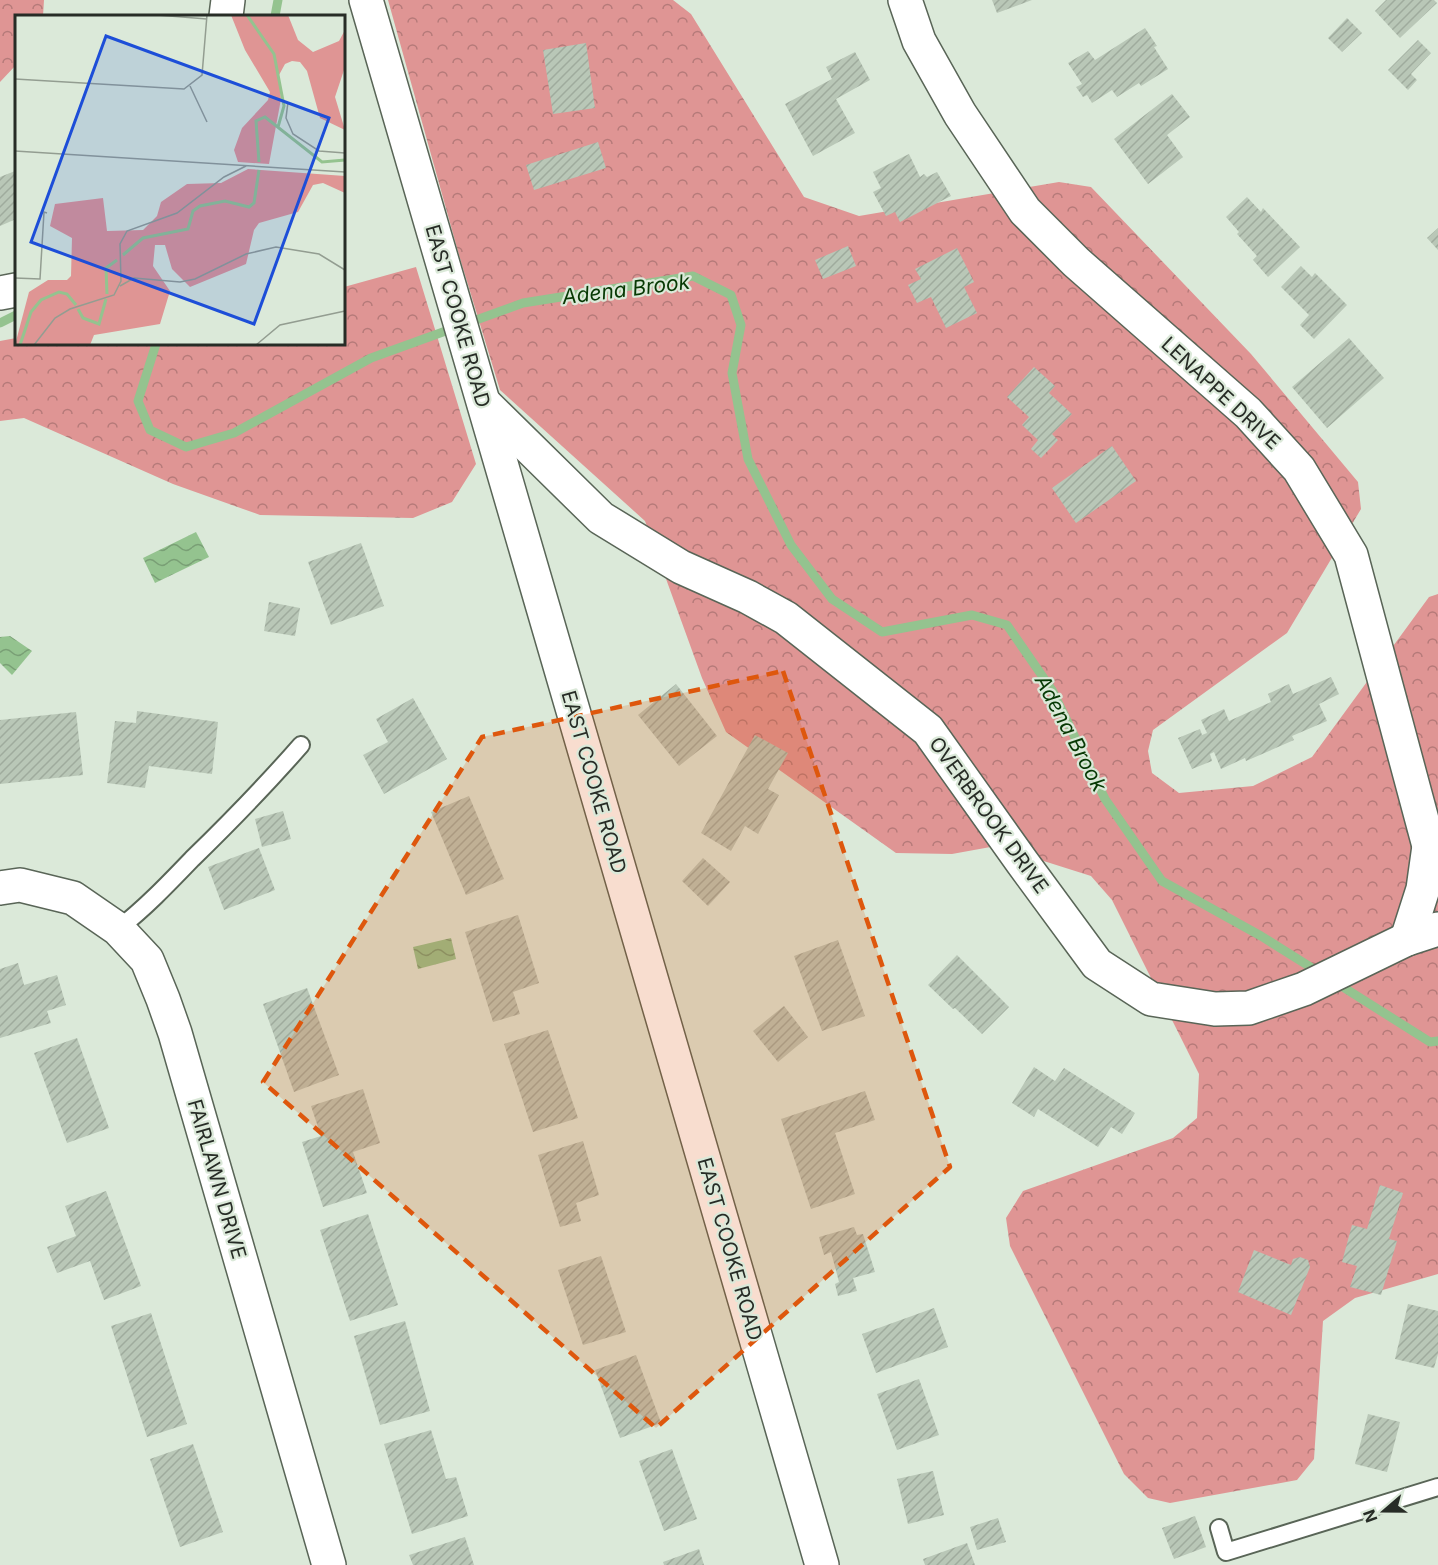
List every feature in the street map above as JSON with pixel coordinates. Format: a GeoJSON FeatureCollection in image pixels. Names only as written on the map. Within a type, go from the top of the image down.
{"type":"FeatureCollection","features":[{"type":"Feature","properties":{"kind":"street"},"geometry":{"type":"LineString","coordinates":[[226,15],[228,0]]}},
{"type":"Feature","properties":{"kind":"street","name":"EAST COOKE ROAD"},"geometry":{"type":"LineString","coordinates":[[366,0],[822,1565]]}},
{"type":"Feature","properties":{"kind":"street","name":"LENAPPE DRIVE"},"geometry":{"type":"LineString","coordinates":[[905,0],[919,41],[954,104],[1025,211],[1076,262],[1248,413],[1299,469],[1351,555],[1433,850],[1407,939]]}},
{"type":"Feature","properties":{"kind":"street"},"geometry":{"type":"LineString","coordinates":[[0,293],[15,290]]}},
{"type":"Feature","properties":{"kind":"street","name":"OVERBROOK DRIVE"},"geometry":{"type":"LineString","coordinates":[[484,403],[601,518],[681,567],[748,597],[786,618],[928,730],[1097,964],[1151,999],[1215,1009],[1249,1008],[1304,988],[1407,939],[1438,929]]}},
{"type":"Feature","properties":{"kind":"street","name":"FAIRLAWN DRIVE"},"geometry":{"type":"LineString","coordinates":[[0,888],[20,885],[73,898],[118,929],[147,960],[175,1033],[329,1565]]}},
{"type":"Feature","properties":{"kind":"lane"},"geometry":{"type":"LineString","coordinates":[[118,929],[139,913],[193,859],[260,791],[301,745]]}},
{"type":"Feature","properties":{"kind":"lane"},"geometry":{"type":"LineString","coordinates":[[1218,1528],[1226,1552],[1438,1487]]}},
{"type":"Feature","properties":{"kind":"highlighted area"},"geometry":{"type":"Polygon","coordinates":[[[783,671],[950,1167],[656,1428],[263,1082],[482,737],[783,671]]]}},
{"type":"Feature","properties":{"kind":"green space"},"geometry":{"type":"Polygon","coordinates":[[[0,0],[44,0],[43,15],[15,15],[15,66],[0,82],[0,0]]]}},
{"type":"Feature","properties":{"kind":"green space"},"geometry":{"type":"Polygon","coordinates":[[[388,0],[673,0],[691,14],[804,197],[859,216],[1059,182],[1091,187],[1251,354],[1358,482],[1361,509],[1287,633],[1153,730],[1148,751],[1152,773],[1179,793],[1253,786],[1312,757],[1429,597],[1438,594],[1438,1274],[1355,1298],[1323,1321],[1314,1459],[1297,1480],[1170,1503],[1148,1498],[1124,1474],[1010,1246],[1006,1218],[1023,1191],[1173,1138],[1197,1118],[1199,1074],[1112,900],[1091,876],[996,846],[952,854],[896,853],[726,732],[702,678],[645,521],[500,390],[459,255],[388,0]]]}},
{"type":"Feature","properties":{"kind":"green space"},"geometry":{"type":"Polygon","coordinates":[[[416,267],[476,464],[452,502],[413,518],[260,515],[173,484],[24,418],[0,421],[0,341],[15,338],[15,345],[345,345],[345,287],[416,267]]]}},
{"type":"Feature","properties":{"kind":"water"},"geometry":{"type":"Polygon","coordinates":[[[196,532],[209,557],[155,583],[143,558],[196,532]]]}},
{"type":"Feature","properties":{"kind":"water"},"geometry":{"type":"Polygon","coordinates":[[[10,636],[32,651],[12,675],[0,663],[0,637],[10,636]]]}},
{"type":"Feature","properties":{"kind":"water"},"geometry":{"type":"Polygon","coordinates":[[[451,938],[456,959],[418,969],[413,947],[451,938]]]}},
{"type":"Feature","properties":{"kind":"building"},"geometry":{"type":"Polygon","coordinates":[[[992,0],[1032,0],[997,13],[992,0]]]}},
{"type":"Feature","properties":{"kind":"building"},"geometry":{"type":"Polygon","coordinates":[[[1386,0],[1434,0],[1437,3],[1400,38],[1375,11],[1386,0]]]}},
{"type":"Feature","properties":{"kind":"building"},"geometry":{"type":"Polygon","coordinates":[[[1347,18],[1362,33],[1342,52],[1328,38],[1347,18]]]}},
{"type":"Feature","properties":{"kind":"building"},"geometry":{"type":"Polygon","coordinates":[[[1145,28],[1168,69],[1141,86],[1139,83],[1117,97],[1112,90],[1092,103],[1087,95],[1083,97],[1076,87],[1082,84],[1068,63],[1088,51],[1095,60],[1145,28]]]}},
{"type":"Feature","properties":{"kind":"building"},"geometry":{"type":"Polygon","coordinates":[[[1418,40],[1431,53],[1411,74],[1417,80],[1408,90],[1388,70],[1418,40]]]}},
{"type":"Feature","properties":{"kind":"building"},"geometry":{"type":"Polygon","coordinates":[[[586,43],[595,108],[553,114],[543,50],[586,43]]]}},
{"type":"Feature","properties":{"kind":"building"},"geometry":{"type":"Polygon","coordinates":[[[855,52],[870,80],[836,99],[855,133],[813,156],[785,104],[832,79],[826,67],[855,52]]]}},
{"type":"Feature","properties":{"kind":"building"},"geometry":{"type":"Polygon","coordinates":[[[1172,94],[1190,117],[1167,135],[1183,157],[1148,184],[1114,139],[1172,94]]]}},
{"type":"Feature","properties":{"kind":"building"},"geometry":{"type":"Polygon","coordinates":[[[598,142],[606,168],[534,190],[526,165],[598,142]]]}},
{"type":"Feature","properties":{"kind":"building"},"geometry":{"type":"Polygon","coordinates":[[[909,154],[920,177],[924,174],[927,177],[937,172],[951,196],[900,222],[895,212],[886,216],[873,192],[881,188],[873,172],[909,154]]]}},
{"type":"Feature","properties":{"kind":"building"},"geometry":{"type":"Polygon","coordinates":[[[15,171],[15,219],[0,226],[0,177],[15,171]]]}},
{"type":"Feature","properties":{"kind":"building"},"geometry":{"type":"Polygon","coordinates":[[[1247,197],[1261,212],[1263,208],[1300,247],[1268,277],[1253,260],[1257,256],[1237,234],[1239,232],[1226,217],[1247,197]]]}},
{"type":"Feature","properties":{"kind":"building"},"geometry":{"type":"Polygon","coordinates":[[[1438,228],[1438,250],[1427,238],[1438,228]]]}},
{"type":"Feature","properties":{"kind":"building"},"geometry":{"type":"Polygon","coordinates":[[[848,246],[856,266],[823,279],[815,260],[848,246]]]}},
{"type":"Feature","properties":{"kind":"building"},"geometry":{"type":"Polygon","coordinates":[[[957,248],[974,282],[964,287],[977,313],[946,328],[931,297],[917,303],[908,285],[921,279],[915,269],[957,248]]]}},
{"type":"Feature","properties":{"kind":"building"},"geometry":{"type":"Polygon","coordinates":[[[1301,266],[1312,277],[1315,273],[1347,305],[1314,339],[1300,325],[1309,315],[1281,287],[1301,266]]]}},
{"type":"Feature","properties":{"kind":"building"},"geometry":{"type":"Polygon","coordinates":[[[1349,338],[1384,378],[1327,428],[1292,387],[1349,338]]]}},
{"type":"Feature","properties":{"kind":"building"},"geometry":{"type":"Polygon","coordinates":[[[1034,367],[1055,386],[1049,393],[1072,414],[1052,434],[1058,440],[1041,458],[1031,449],[1038,440],[1022,425],[1029,417],[1007,397],[1034,367]]]}},
{"type":"Feature","properties":{"kind":"building"},"geometry":{"type":"Polygon","coordinates":[[[1112,446],[1136,481],[1076,523],[1052,488],[1112,446]]]}},
{"type":"Feature","properties":{"kind":"building"},"geometry":{"type":"Polygon","coordinates":[[[361,543],[384,606],[331,625],[308,562],[361,543]]]}},
{"type":"Feature","properties":{"kind":"building"},"geometry":{"type":"Polygon","coordinates":[[[269,602],[300,608],[295,636],[264,631],[269,602]]]}},
{"type":"Feature","properties":{"kind":"building"},"geometry":{"type":"Polygon","coordinates":[[[1331,677],[1339,694],[1319,704],[1327,721],[1292,736],[1294,740],[1246,761],[1245,758],[1221,769],[1214,752],[1210,754],[1212,761],[1192,769],[1178,738],[1200,729],[1202,735],[1207,733],[1201,720],[1224,709],[1229,721],[1271,702],[1268,694],[1289,684],[1293,694],[1331,677]]]}},
{"type":"Feature","properties":{"kind":"building"},"geometry":{"type":"Polygon","coordinates":[[[676,684],[717,736],[679,766],[638,715],[676,684]]]}},
{"type":"Feature","properties":{"kind":"building"},"geometry":{"type":"Polygon","coordinates":[[[413,698],[447,759],[384,794],[363,755],[388,742],[376,719],[413,698]]]}},
{"type":"Feature","properties":{"kind":"building"},"geometry":{"type":"Polygon","coordinates":[[[137,711],[218,722],[212,774],[149,766],[145,788],[107,783],[115,721],[136,723],[137,711]]]}},
{"type":"Feature","properties":{"kind":"building"},"geometry":{"type":"Polygon","coordinates":[[[76,712],[83,775],[0,784],[0,720],[76,712]]]}},
{"type":"Feature","properties":{"kind":"building"},"geometry":{"type":"Polygon","coordinates":[[[755,735],[788,753],[768,789],[779,795],[758,834],[745,826],[731,851],[701,833],[755,735]]]}},
{"type":"Feature","properties":{"kind":"building"},"geometry":{"type":"Polygon","coordinates":[[[469,796],[504,879],[466,895],[431,812],[469,796]]]}},
{"type":"Feature","properties":{"kind":"building"},"geometry":{"type":"Polygon","coordinates":[[[283,811],[291,839],[262,847],[255,819],[283,811]]]}},
{"type":"Feature","properties":{"kind":"building"},"geometry":{"type":"Polygon","coordinates":[[[259,848],[275,890],[224,910],[208,867],[259,848]]]}},
{"type":"Feature","properties":{"kind":"building"},"geometry":{"type":"Polygon","coordinates":[[[703,858],[730,882],[708,906],[682,881],[703,858]]]}},
{"type":"Feature","properties":{"kind":"building"},"geometry":{"type":"Polygon","coordinates":[[[518,915],[539,983],[513,992],[520,1014],[493,1022],[465,932],[518,915]]]}},
{"type":"Feature","properties":{"kind":"building"},"geometry":{"type":"Polygon","coordinates":[[[838,940],[865,1016],[822,1031],[794,956],[838,940]]]}},
{"type":"Feature","properties":{"kind":"building"},"geometry":{"type":"Polygon","coordinates":[[[957,955],[1009,1007],[982,1034],[928,985],[957,955]]]}},
{"type":"Feature","properties":{"kind":"building"},"geometry":{"type":"Polygon","coordinates":[[[18,963],[24,985],[57,975],[66,1005],[47,1011],[51,1023],[0,1038],[0,969],[18,963]]]}},
{"type":"Feature","properties":{"kind":"building"},"geometry":{"type":"Polygon","coordinates":[[[307,988],[339,1075],[294,1092],[263,1004],[307,988]]]}},
{"type":"Feature","properties":{"kind":"building"},"geometry":{"type":"Polygon","coordinates":[[[784,1006],[808,1037],[778,1062],[753,1031],[784,1006]]]}},
{"type":"Feature","properties":{"kind":"building"},"geometry":{"type":"Polygon","coordinates":[[[548,1030],[578,1118],[533,1132],[504,1044],[548,1030]]]}},
{"type":"Feature","properties":{"kind":"building"},"geometry":{"type":"Polygon","coordinates":[[[77,1038],[109,1128],[67,1143],[34,1053],[77,1038]]]}},
{"type":"Feature","properties":{"kind":"building"},"geometry":{"type":"Polygon","coordinates":[[[1034,1067],[1055,1081],[1064,1068],[1135,1113],[1122,1134],[1111,1127],[1098,1147],[1038,1109],[1034,1117],[1012,1103],[1034,1067]]]}},
{"type":"Feature","properties":{"kind":"building"},"geometry":{"type":"Polygon","coordinates":[[[363,1089],[380,1143],[353,1152],[367,1193],[323,1207],[302,1142],[321,1136],[311,1106],[363,1089]]]}},
{"type":"Feature","properties":{"kind":"building"},"geometry":{"type":"Polygon","coordinates":[[[865,1091],[875,1120],[835,1133],[855,1194],[811,1209],[781,1119],[865,1091]]]}},
{"type":"Feature","properties":{"kind":"building"},"geometry":{"type":"Polygon","coordinates":[[[583,1141],[599,1195],[576,1203],[581,1221],[560,1227],[538,1155],[583,1141]]]}},
{"type":"Feature","properties":{"kind":"building"},"geometry":{"type":"Polygon","coordinates":[[[1380,1185],[1403,1193],[1389,1239],[1397,1241],[1381,1295],[1350,1287],[1357,1266],[1342,1262],[1352,1225],[1367,1229],[1380,1185]]]}},
{"type":"Feature","properties":{"kind":"building"},"geometry":{"type":"Polygon","coordinates":[[[106,1191],[141,1286],[104,1300],[90,1261],[57,1273],[47,1247],[76,1236],[65,1206],[106,1191]]]}},
{"type":"Feature","properties":{"kind":"building"},"geometry":{"type":"Polygon","coordinates":[[[368,1214],[398,1305],[350,1321],[320,1230],[368,1214]]]}},
{"type":"Feature","properties":{"kind":"building"},"geometry":{"type":"Polygon","coordinates":[[[854,1227],[857,1235],[863,1234],[875,1272],[853,1278],[857,1291],[838,1296],[835,1284],[839,1282],[831,1252],[824,1255],[819,1237],[854,1227]]]}},
{"type":"Feature","properties":{"kind":"building"},"geometry":{"type":"Polygon","coordinates":[[[1254,1250],[1291,1265],[1293,1259],[1300,1257],[1308,1260],[1310,1267],[1291,1315],[1238,1292],[1254,1250]]]}},
{"type":"Feature","properties":{"kind":"building"},"geometry":{"type":"Polygon","coordinates":[[[601,1256],[626,1332],[583,1345],[558,1270],[601,1256]]]}},
{"type":"Feature","properties":{"kind":"building"},"geometry":{"type":"Polygon","coordinates":[[[1408,1304],[1438,1311],[1438,1354],[1434,1368],[1395,1359],[1408,1304]]]}},
{"type":"Feature","properties":{"kind":"building"},"geometry":{"type":"Polygon","coordinates":[[[934,1308],[948,1347],[876,1373],[862,1334],[934,1308]]]}},
{"type":"Feature","properties":{"kind":"building"},"geometry":{"type":"Polygon","coordinates":[[[151,1313],[187,1424],[147,1437],[111,1326],[151,1313]]]}},
{"type":"Feature","properties":{"kind":"building"},"geometry":{"type":"Polygon","coordinates":[[[405,1321],[430,1411],[380,1425],[354,1336],[405,1321]]]}},
{"type":"Feature","properties":{"kind":"building"},"geometry":{"type":"Polygon","coordinates":[[[636,1355],[661,1423],[620,1438],[595,1370],[636,1355]]]}},
{"type":"Feature","properties":{"kind":"building"},"geometry":{"type":"Polygon","coordinates":[[[919,1379],[939,1435],[897,1450],[877,1394],[919,1379]]]}},
{"type":"Feature","properties":{"kind":"building"},"geometry":{"type":"Polygon","coordinates":[[[1368,1414],[1400,1422],[1387,1472],[1355,1464],[1368,1414]]]}},
{"type":"Feature","properties":{"kind":"building"},"geometry":{"type":"Polygon","coordinates":[[[431,1430],[446,1479],[456,1477],[468,1516],[412,1534],[384,1444],[431,1430]]]}},
{"type":"Feature","properties":{"kind":"building"},"geometry":{"type":"Polygon","coordinates":[[[193,1444],[223,1532],[180,1547],[150,1459],[193,1444]]]}},
{"type":"Feature","properties":{"kind":"building"},"geometry":{"type":"Polygon","coordinates":[[[672,1449],[697,1519],[664,1531],[639,1461],[672,1449]]]}},
{"type":"Feature","properties":{"kind":"building"},"geometry":{"type":"Polygon","coordinates":[[[933,1471],[944,1515],[908,1524],[897,1479],[933,1471]]]}},
{"type":"Feature","properties":{"kind":"building"},"geometry":{"type":"Polygon","coordinates":[[[1195,1516],[1206,1547],[1174,1559],[1162,1528],[1195,1516]]]}},
{"type":"Feature","properties":{"kind":"building"},"geometry":{"type":"Polygon","coordinates":[[[998,1518],[1006,1542],[977,1550],[970,1527],[998,1518]]]}},
{"type":"Feature","properties":{"kind":"building"},"geometry":{"type":"Polygon","coordinates":[[[465,1537],[474,1565],[413,1565],[409,1555],[465,1537]]]}},
{"type":"Feature","properties":{"kind":"building"},"geometry":{"type":"Polygon","coordinates":[[[967,1543],[975,1565],[925,1565],[923,1559],[967,1543]]]}},
{"type":"Feature","properties":{"kind":"building"},"geometry":{"type":"Polygon","coordinates":[[[699,1549],[704,1565],[664,1565],[663,1562],[699,1549]]]}},
{"type":"Feature","properties":{"kind":"waterway","name":"Adena Brook"},"geometry":{"type":"LineString","coordinates":[[275,15],[278,0]]}},
{"type":"Feature","properties":{"kind":"waterway","name":"Adena Brook"},"geometry":{"type":"LineString","coordinates":[[156,345],[138,401],[150,430],[186,447],[234,433],[371,358],[523,303],[693,276],[731,295],[741,325],[732,373],[748,459],[791,545],[832,599],[882,632],[972,615],[1007,625],[1052,690],[1105,799],[1162,881],[1261,936],[1320,973]]}},
{"type":"Feature","properties":{"kind":"waterway"},"geometry":{"type":"LineString","coordinates":[[0,323],[15,316]]}},
{"type":"Feature","properties":{"kind":"waterway","name":"Adena Brook"},"geometry":{"type":"LineString","coordinates":[[1335,982],[1430,1042],[1438,1041]]}}]}
